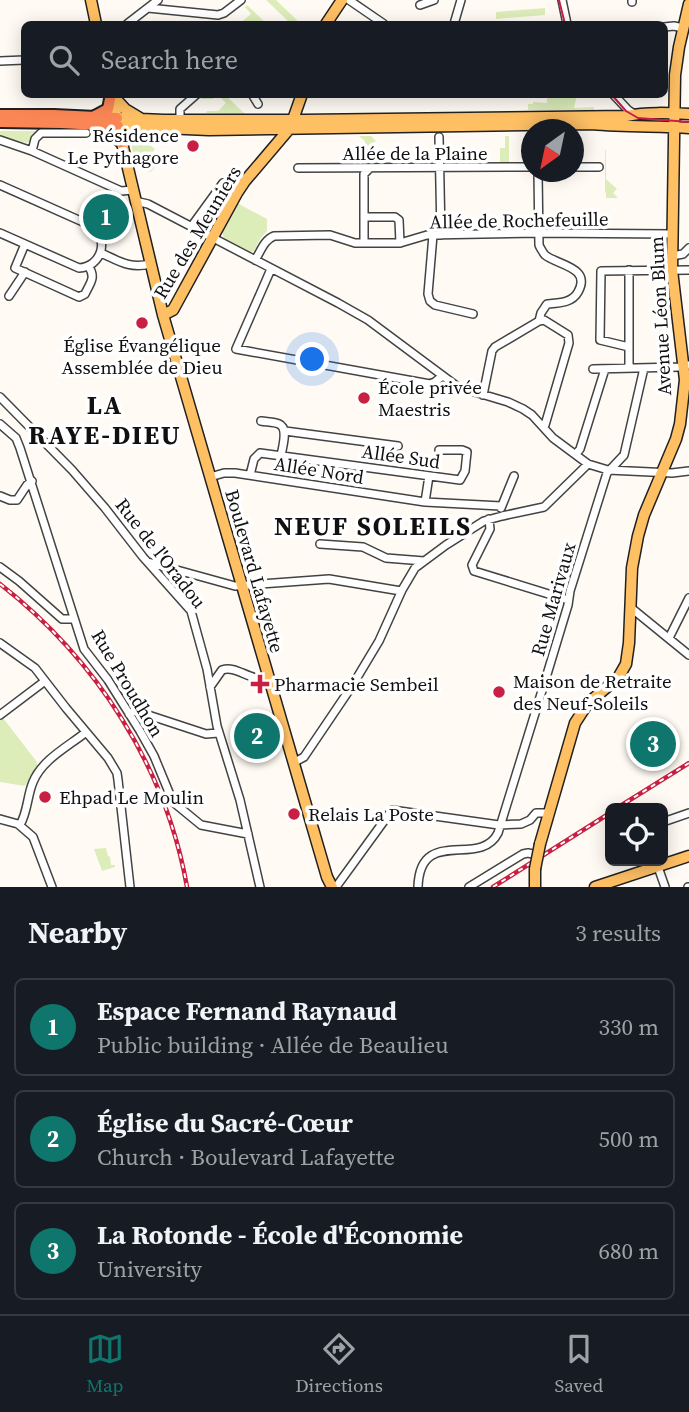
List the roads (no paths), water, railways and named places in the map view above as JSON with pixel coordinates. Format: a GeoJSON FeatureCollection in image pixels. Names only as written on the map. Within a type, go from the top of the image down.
{"type":"FeatureCollection","features":[{"type":"Feature","properties":{"kind":"highway"},"geometry":{"type":"LineString","coordinates":[[89,124],[108,109],[111,98]]}},
{"type":"Feature","properties":{"kind":"highway"},"geometry":{"type":"LineString","coordinates":[[0,115],[89,124],[109,132],[122,144]]}},
{"type":"Feature","properties":{"kind":"highway"},"geometry":{"type":"LineString","coordinates":[[0,122],[117,122]]}},
{"type":"Feature","properties":{"kind":"main road"},"geometry":{"type":"LineString","coordinates":[[90,0],[95,21]]}},
{"type":"Feature","properties":{"kind":"main road"},"geometry":{"type":"LineString","coordinates":[[328,21],[342,0]]}},
{"type":"Feature","properties":{"kind":"main road","name":"Avenue Léon Blum"},"geometry":{"type":"LineString","coordinates":[[535,887],[540,844],[575,723],[588,703],[618,678],[626,664],[632,568],[638,536],[679,430],[687,366],[672,270],[675,67],[689,4]]}},
{"type":"Feature","properties":{"kind":"main road","name":"Boulevard Lafayette"},"geometry":{"type":"LineString","coordinates":[[113,98],[163,315],[327,877],[334,887]]}},
{"type":"Feature","properties":{"kind":"main road"},"geometry":{"type":"LineString","coordinates":[[115,98],[143,124]]}},
{"type":"Feature","properties":{"kind":"main road","name":"Rue des Meuniers"},"geometry":{"type":"LineString","coordinates":[[163,315],[174,308],[245,181],[292,124],[301,98]]}},
{"type":"Feature","properties":{"kind":"main road"},"geometry":{"type":"LineString","coordinates":[[303,98],[309,114],[321,120]]}},
{"type":"Feature","properties":{"kind":"main road"},"geometry":{"type":"LineString","coordinates":[[117,122],[253,129],[321,120],[689,114]]}},
{"type":"Feature","properties":{"kind":"main road"},"geometry":{"type":"LineString","coordinates":[[122,144],[143,124],[180,121],[384,127],[592,124],[689,128]]}},
{"type":"Feature","properties":{"kind":"main road"},"geometry":{"type":"LineString","coordinates":[[253,129],[270,138],[268,155]]}},
{"type":"Feature","properties":{"kind":"main road"},"geometry":{"type":"LineString","coordinates":[[595,887],[644,866],[658,867],[689,856]]}},
{"type":"Feature","properties":{"kind":"street"},"geometry":{"type":"LineString","coordinates":[[134,21],[158,0]]}},
{"type":"Feature","properties":{"kind":"street"},"geometry":{"type":"LineString","coordinates":[[148,8],[220,15],[241,0]]}},
{"type":"Feature","properties":{"kind":"street"},"geometry":{"type":"LineString","coordinates":[[349,0],[380,21]]}},
{"type":"Feature","properties":{"kind":"street"},"geometry":{"type":"LineString","coordinates":[[420,5],[434,0]]}},
{"type":"Feature","properties":{"kind":"street"},"geometry":{"type":"LineString","coordinates":[[455,21],[461,0]]}},
{"type":"Feature","properties":{"kind":"street"},"geometry":{"type":"LineString","coordinates":[[562,0],[566,21]]}},
{"type":"Feature","properties":{"kind":"street"},"geometry":{"type":"LineString","coordinates":[[209,21],[210,14]]}},
{"type":"Feature","properties":{"kind":"street"},"geometry":{"type":"LineString","coordinates":[[668,27],[683,28]]}},
{"type":"Feature","properties":{"kind":"street"},"geometry":{"type":"LineString","coordinates":[[0,61],[21,60]]}},
{"type":"Feature","properties":{"kind":"street"},"geometry":{"type":"LineString","coordinates":[[180,121],[180,109],[192,98]]}},
{"type":"Feature","properties":{"kind":"street"},"geometry":{"type":"LineString","coordinates":[[254,98],[258,104]]}},
{"type":"Feature","properties":{"kind":"street"},"geometry":{"type":"LineString","coordinates":[[618,98],[634,114]]}},
{"type":"Feature","properties":{"kind":"street"},"geometry":{"type":"LineString","coordinates":[[32,151],[35,138],[41,133],[89,124]]}},
{"type":"Feature","properties":{"kind":"street"},"geometry":{"type":"LineString","coordinates":[[439,137],[448,125]]}},
{"type":"Feature","properties":{"kind":"street"},"geometry":{"type":"LineString","coordinates":[[384,127],[432,130],[436,131],[439,137],[437,235],[428,294],[435,305],[473,314]]}},
{"type":"Feature","properties":{"kind":"street"},"geometry":{"type":"LineString","coordinates":[[0,140],[32,151],[121,191],[133,190]]}},
{"type":"Feature","properties":{"kind":"street","name":"Allée de la Plaine"},"geometry":{"type":"LineString","coordinates":[[298,169],[521,167]]}},
{"type":"Feature","properties":{"kind":"street"},"geometry":{"type":"LineString","coordinates":[[584,167],[600,167]]}},
{"type":"Feature","properties":{"kind":"street"},"geometry":{"type":"LineString","coordinates":[[364,243],[364,174],[370,168]]}},
{"type":"Feature","properties":{"kind":"street"},"geometry":{"type":"LineString","coordinates":[[538,182],[538,245],[544,255],[573,268],[581,279],[576,296],[570,300],[547,304],[539,321]]}},
{"type":"Feature","properties":{"kind":"street"},"geometry":{"type":"LineString","coordinates":[[191,227],[223,183],[237,193]]}},
{"type":"Feature","properties":{"kind":"street"},"geometry":{"type":"LineString","coordinates":[[0,185],[92,226],[100,236],[101,253],[89,267],[74,267],[0,233]]}},
{"type":"Feature","properties":{"kind":"street"},"geometry":{"type":"LineString","coordinates":[[135,201],[148,204],[368,320],[458,387],[508,402],[532,415],[553,438],[588,464],[608,470],[672,474],[689,471]]}},
{"type":"Feature","properties":{"kind":"street"},"geometry":{"type":"LineString","coordinates":[[365,217],[395,217],[399,220],[400,243]]}},
{"type":"Feature","properties":{"kind":"street","name":"Allée de Rochefeuille"},"geometry":{"type":"LineString","coordinates":[[256,260],[268,238],[274,236],[330,235],[355,243],[400,243],[427,235],[672,234]]}},
{"type":"Feature","properties":{"kind":"street"},"geometry":{"type":"LineString","coordinates":[[25,244],[15,268],[79,297],[85,294],[93,278],[89,267]]}},
{"type":"Feature","properties":{"kind":"street"},"geometry":{"type":"LineString","coordinates":[[672,256],[683,254],[689,248]]}},
{"type":"Feature","properties":{"kind":"street"},"geometry":{"type":"LineString","coordinates":[[101,253],[129,266],[150,264]]}},
{"type":"Feature","properties":{"kind":"street"},"geometry":{"type":"LineString","coordinates":[[271,269],[236,349],[429,384],[442,376]]}},
{"type":"Feature","properties":{"kind":"street"},"geometry":{"type":"LineString","coordinates":[[629,270],[629,368]]}},
{"type":"Feature","properties":{"kind":"street"},"geometry":{"type":"LineString","coordinates":[[629,347],[600,340],[601,271],[689,270]]}},
{"type":"Feature","properties":{"kind":"street"},"geometry":{"type":"LineString","coordinates":[[9,296],[25,272]]}},
{"type":"Feature","properties":{"kind":"street"},"geometry":{"type":"LineString","coordinates":[[483,395],[495,346],[544,320],[568,335],[569,343],[543,427]]}},
{"type":"Feature","properties":{"kind":"street"},"geometry":{"type":"LineString","coordinates":[[593,369],[687,366]]}},
{"type":"Feature","properties":{"kind":"street"},"geometry":{"type":"LineString","coordinates":[[608,470],[624,455],[644,368]]}},
{"type":"Feature","properties":{"kind":"street"},"geometry":{"type":"LineString","coordinates":[[576,454],[580,449],[605,369]]}},
{"type":"Feature","properties":{"kind":"street","name":"Rue de l'Oradou"},"geometry":{"type":"LineString","coordinates":[[0,397],[88,488],[158,575],[191,611],[202,646],[218,733],[240,800],[260,887]]}},
{"type":"Feature","properties":{"kind":"street","name":"Allée Sud"},"geometry":{"type":"LineString","coordinates":[[261,421],[279,424],[285,431],[398,446]]}},
{"type":"Feature","properties":{"kind":"street","name":"Rue Proudhon"},"geometry":{"type":"LineString","coordinates":[[0,424],[16,438],[84,649],[129,714],[153,756],[171,799],[201,825],[248,834]]}},
{"type":"Feature","properties":{"kind":"street"},"geometry":{"type":"LineString","coordinates":[[281,456],[285,431]]}},
{"type":"Feature","properties":{"kind":"street","name":"Allée Sud"},"geometry":{"type":"LineString","coordinates":[[250,475],[254,459],[260,453],[460,480],[463,477],[467,452],[439,450]]}},
{"type":"Feature","properties":{"kind":"street"},"geometry":{"type":"LineString","coordinates":[[293,763],[304,757],[352,686],[385,630],[411,574],[446,545],[489,519],[544,507],[588,464]]}},
{"type":"Feature","properties":{"kind":"street","name":"Rue Marivaux"},"geometry":{"type":"LineString","coordinates":[[418,887],[421,867],[431,855],[438,851],[485,846],[495,839],[608,470]]}},
{"type":"Feature","properties":{"kind":"street","name":"Allée Nord"},"geometry":{"type":"LineString","coordinates":[[210,477],[230,472],[425,502],[501,506]]}},
{"type":"Feature","properties":{"kind":"street"},"geometry":{"type":"LineString","coordinates":[[425,502],[429,476]]}},
{"type":"Feature","properties":{"kind":"street"},"geometry":{"type":"LineString","coordinates":[[502,516],[501,506],[514,476]]}},
{"type":"Feature","properties":{"kind":"street"},"geometry":{"type":"LineString","coordinates":[[0,496],[17,500],[32,481]]}},
{"type":"Feature","properties":{"kind":"street"},"geometry":{"type":"LineString","coordinates":[[489,519],[490,529],[472,569],[568,600]]}},
{"type":"Feature","properties":{"kind":"street"},"geometry":{"type":"LineString","coordinates":[[320,544],[363,547],[386,558],[424,561]]}},
{"type":"Feature","properties":{"kind":"street"},"geometry":{"type":"LineString","coordinates":[[148,562],[241,587],[328,579],[401,592]]}},
{"type":"Feature","properties":{"kind":"street"},"geometry":{"type":"LineString","coordinates":[[0,567],[62,620],[74,619]]}},
{"type":"Feature","properties":{"kind":"street"},"geometry":{"type":"LineString","coordinates":[[158,575],[168,568]]}},
{"type":"Feature","properties":{"kind":"street"},"geometry":{"type":"LineString","coordinates":[[669,638],[689,598]]}},
{"type":"Feature","properties":{"kind":"street"},"geometry":{"type":"LineString","coordinates":[[630,607],[689,655]]}},
{"type":"Feature","properties":{"kind":"street"},"geometry":{"type":"LineString","coordinates":[[0,643],[35,668],[85,733],[108,758],[117,773],[130,887]]}},
{"type":"Feature","properties":{"kind":"street"},"geometry":{"type":"LineString","coordinates":[[0,655],[10,649]]}},
{"type":"Feature","properties":{"kind":"street"},"geometry":{"type":"LineString","coordinates":[[210,687],[222,670],[229,668],[254,679],[269,679]]}},
{"type":"Feature","properties":{"kind":"street"},"geometry":{"type":"LineString","coordinates":[[0,715],[45,681]]}},
{"type":"Feature","properties":{"kind":"street"},"geometry":{"type":"LineString","coordinates":[[129,714],[136,711],[206,734],[218,733]]}},
{"type":"Feature","properties":{"kind":"street"},"geometry":{"type":"LineString","coordinates":[[20,825],[25,817],[31,786],[41,768],[85,733]]}},
{"type":"Feature","properties":{"kind":"street"},"geometry":{"type":"LineString","coordinates":[[334,887],[392,810],[499,825],[521,824],[536,813],[549,813]]}},
{"type":"Feature","properties":{"kind":"street"},"geometry":{"type":"LineString","coordinates":[[668,820],[689,813]]}},
{"type":"Feature","properties":{"kind":"street"},"geometry":{"type":"LineString","coordinates":[[0,819],[20,825],[33,837],[52,887]]}},
{"type":"Feature","properties":{"kind":"street"},"geometry":{"type":"LineString","coordinates":[[469,887],[523,853],[538,855]]}},
{"type":"Feature","properties":{"kind":"street"},"geometry":{"type":"LineString","coordinates":[[658,867],[665,887]]}},
{"type":"Feature","properties":{"kind":"tram line"},"geometry":{"type":"LineString","coordinates":[[559,0],[564,21]]}},
{"type":"Feature","properties":{"kind":"tram line"},"geometry":{"type":"LineString","coordinates":[[615,98],[626,111],[638,118],[689,122]]}},
{"type":"Feature","properties":{"kind":"railway"},"geometry":{"type":"LineString","coordinates":[[0,584],[67,646],[96,681],[122,719],[144,758],[162,800],[177,843],[187,887]]}},
{"type":"Feature","properties":{"kind":"railway"},"geometry":{"type":"LineString","coordinates":[[625,803],[689,763]]}},
{"type":"Feature","properties":{"kind":"railway"},"geometry":{"type":"LineString","coordinates":[[493,887],[605,816]]}},
{"type":"Feature","properties":{"kind":"place","name":"Résidence Le Pythagore"},"geometry":{"type":"Point","coordinates":[193,146]}},
{"type":"Feature","properties":{"kind":"place","name":"Espace Fernand Raynaud"},"geometry":{"type":"Point","coordinates":[106,217]}},
{"type":"Feature","properties":{"kind":"place","name":"Église Évangélique Assemblée de Dieu"},"geometry":{"type":"Point","coordinates":[142,323]}},
{"type":"Feature","properties":{"kind":"place","name":"École privée Maestris"},"geometry":{"type":"Point","coordinates":[364,398]}},
{"type":"Feature","properties":{"kind":"place","name":"Pharmacie Sembeil"},"geometry":{"type":"Point","coordinates":[260,684]}},
{"type":"Feature","properties":{"kind":"place","name":"Maison de Retraite des Neuf-Soleils"},"geometry":{"type":"Point","coordinates":[499,692]}},
{"type":"Feature","properties":{"kind":"place","name":"Église du Sacré-Cœur"},"geometry":{"type":"Point","coordinates":[257,736]}},
{"type":"Feature","properties":{"kind":"place","name":"La Rotonde - École d'Économie"},"geometry":{"type":"Point","coordinates":[653,744]}},
{"type":"Feature","properties":{"kind":"place","name":"Ehpad Le Moulin"},"geometry":{"type":"Point","coordinates":[45,797]}},
{"type":"Feature","properties":{"kind":"place","name":"Relais La Poste"},"geometry":{"type":"Point","coordinates":[294,814]}},
{"type":"Feature","properties":{"kind":"district","name":"LA RAYE-DIEU"},"geometry":{"type":"Point","coordinates":[105,420]}},
{"type":"Feature","properties":{"kind":"district","name":"NEUF SOLEILS"},"geometry":{"type":"Point","coordinates":[373,526]}}]}
